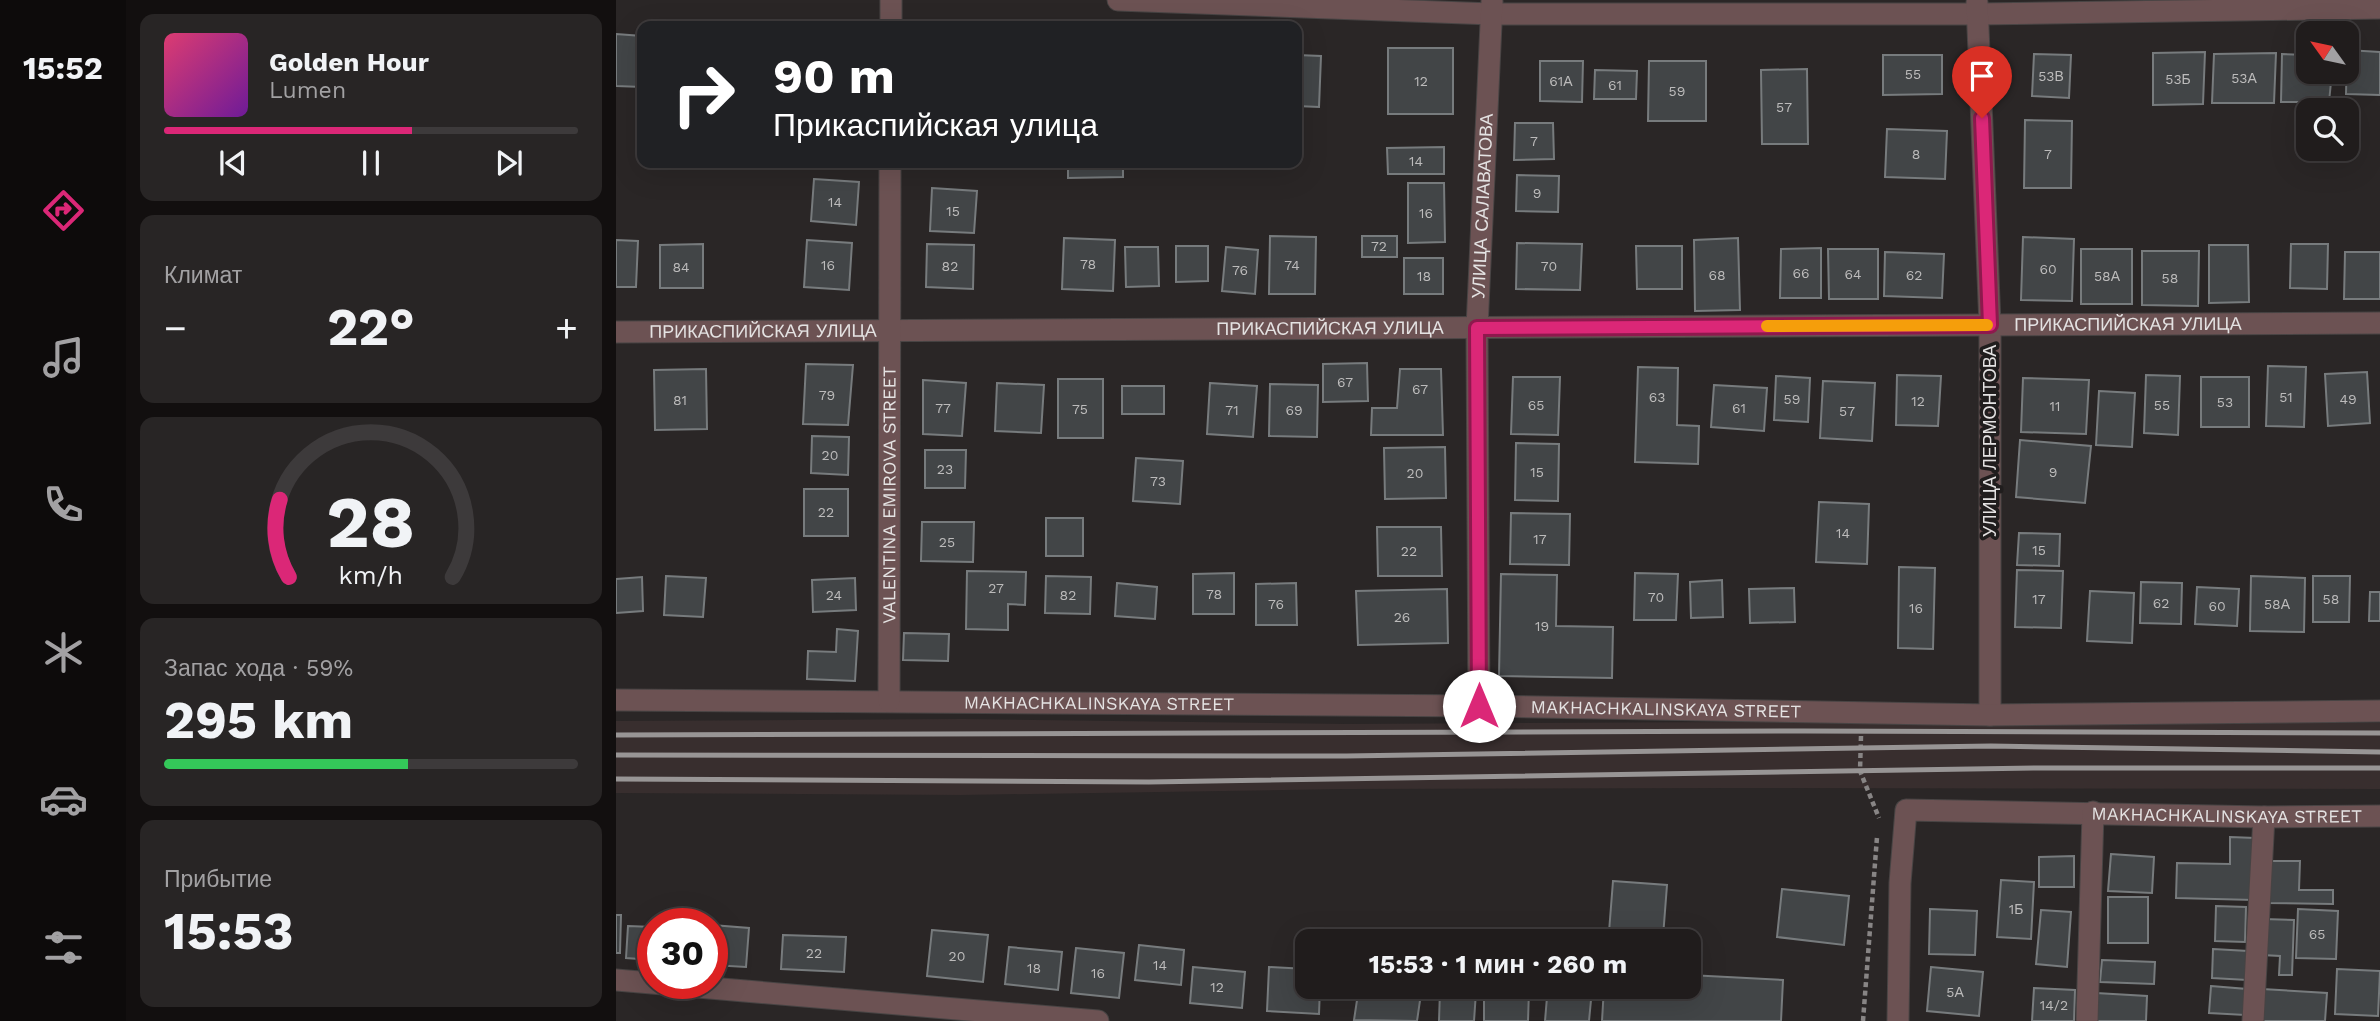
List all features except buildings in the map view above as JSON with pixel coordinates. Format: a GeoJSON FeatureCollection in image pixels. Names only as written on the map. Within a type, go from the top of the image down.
{"type":"FeatureCollection","features":[{"type":"Feature","properties":{"kind":"street"},"geometry":{"type":"LineString","coordinates":[[891,0],[891,21]]}},
{"type":"Feature","properties":{"kind":"street"},"geometry":{"type":"LineString","coordinates":[[1118,0],[1492,7],[2380,8]]}},
{"type":"Feature","properties":{"kind":"street","name":"УЛИЦА САЛАВАТОВА"},"geometry":{"type":"LineString","coordinates":[[1479,706],[1477,328],[1492,7]]}},
{"type":"Feature","properties":{"kind":"street","name":"УЛИЦА ЛЕРМОНТОВА"},"geometry":{"type":"LineString","coordinates":[[1977,7],[1990,325],[1990,715]]}},
{"type":"Feature","properties":{"kind":"street","name":"VALENTINA EMIROVA STREET"},"geometry":{"type":"LineString","coordinates":[[889,701],[890,168]]}},
{"type":"Feature","properties":{"kind":"street","name":"ПРИКАСПИЙСКАЯ УЛИЦА"},"geometry":{"type":"LineString","coordinates":[[616,332],[2380,323]]}},
{"type":"Feature","properties":{"kind":"street","name":"MAKHACHKALINSKAYA STREET"},"geometry":{"type":"LineString","coordinates":[[616,700],[1479,706],[1990,715],[2380,711]]}},
{"type":"Feature","properties":{"kind":"street","name":"MAKHACHKALINSKAYA STREET"},"geometry":{"type":"LineString","coordinates":[[1898,1021],[1900,883],[1906,810],[2264,817],[2380,816]]}},
{"type":"Feature","properties":{"kind":"street"},"geometry":{"type":"LineString","coordinates":[[2087,1021],[2093,812]]}},
{"type":"Feature","properties":{"kind":"street"},"geometry":{"type":"LineString","coordinates":[[2253,1021],[2264,817]]}},
{"type":"Feature","properties":{"kind":"street"},"geometry":{"type":"LineString","coordinates":[[616,981],[1098,1021]]}},
{"type":"Feature","properties":{"kind":"path"},"geometry":{"type":"LineString","coordinates":[[1861,731],[1860,771],[1879,816],[1870,898],[1863,1021]]}},
{"type":"Feature","properties":{"kind":"shaded area"},"geometry":{"type":"Polygon","coordinates":[[[963,719],[1346,724],[2380,723],[2380,789],[1344,789],[961,795],[616,793],[616,721],[963,719]]]}},
{"type":"Feature","properties":{"kind":"railway"},"geometry":{"type":"LineString","coordinates":[[616,735],[1804,731],[2380,733]]}},
{"type":"Feature","properties":{"kind":"railway"},"geometry":{"type":"LineString","coordinates":[[616,755],[1346,756],[1991,746],[2380,752]]}},
{"type":"Feature","properties":{"kind":"railway"},"geometry":{"type":"LineString","coordinates":[[616,779],[1149,782],[2036,768],[2380,768]]}},
{"type":"Feature","properties":{"kind":"slow traffic"},"geometry":{"type":"LineString","coordinates":[[1767,326],[1987,325]]}},
{"type":"Feature","properties":{"kind":"route"},"geometry":{"type":"LineString","coordinates":[[1479,706],[1477,328],[1990,325],[1982,118]]}}]}
